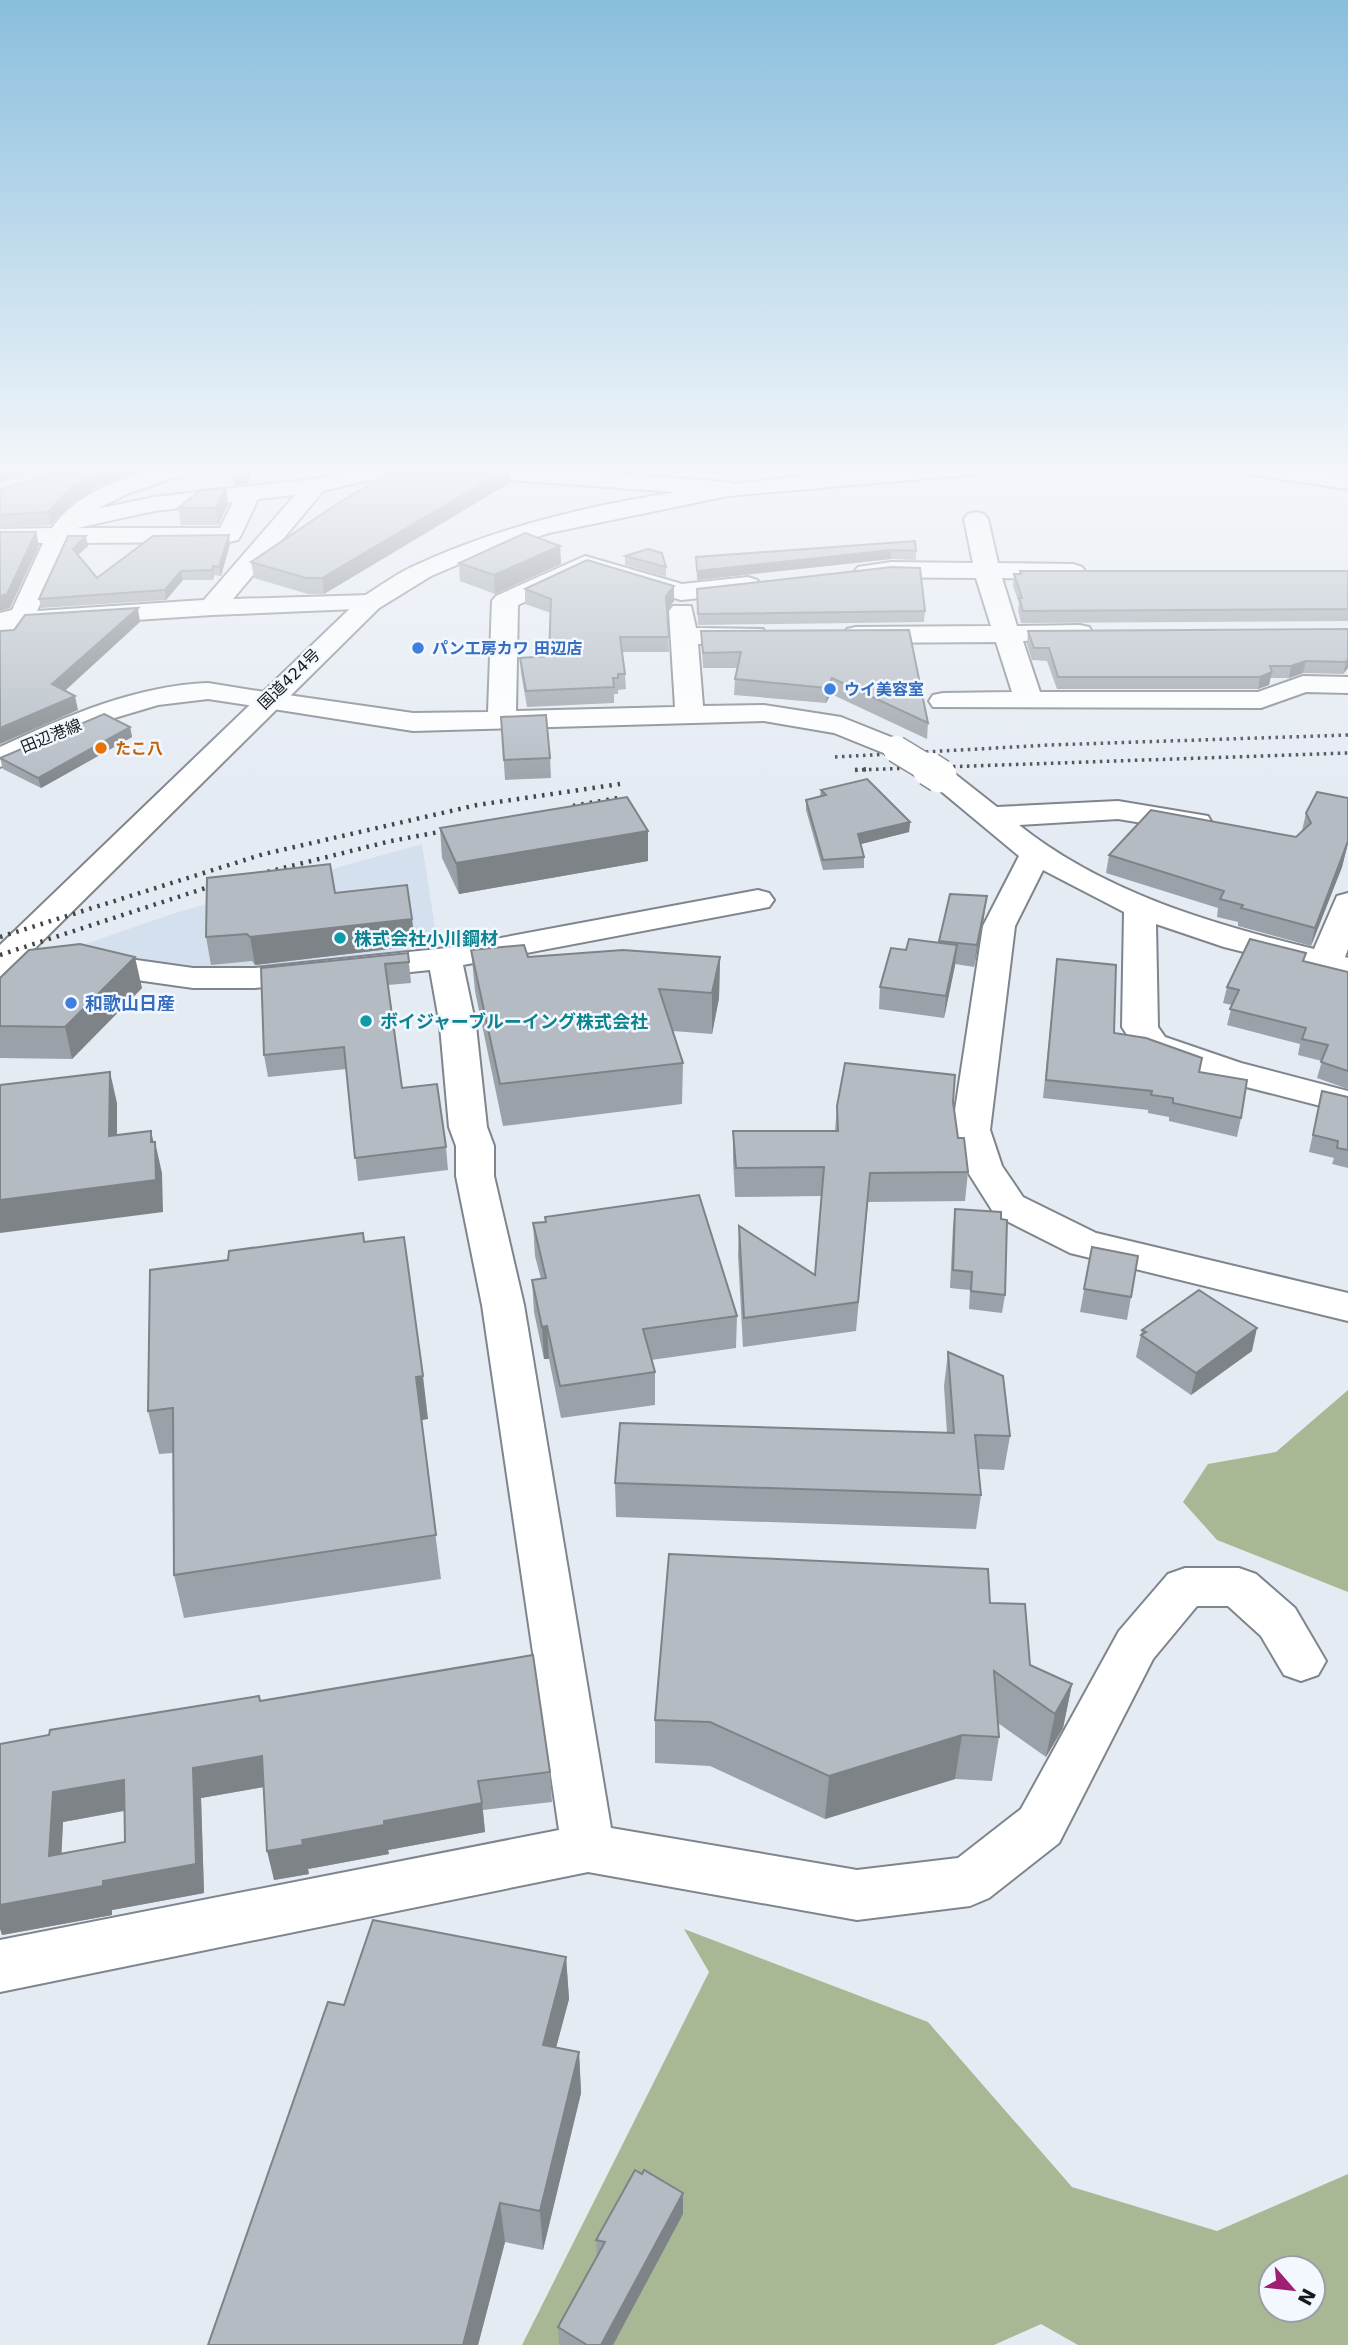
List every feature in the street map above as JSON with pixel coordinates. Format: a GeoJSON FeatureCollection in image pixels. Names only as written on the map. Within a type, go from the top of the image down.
{"type":"FeatureCollection","features":[{"type":"Feature","properties":{"kind":"main road"},"geometry":{"type":"LineString","coordinates":[[0,643],[37,576]]}},
{"type":"Feature","properties":{"kind":"main road"},"geometry":{"type":"LineString","coordinates":[[212,607],[236,576]]}},
{"type":"Feature","properties":{"kind":"main road","name":"国道424号"},"geometry":{"type":"LineString","coordinates":[[0,964],[267,699],[370,603],[413,576]]}},
{"type":"Feature","properties":{"kind":"main road"},"geometry":{"type":"LineString","coordinates":[[502,720],[505,601],[558,576]]}},
{"type":"Feature","properties":{"kind":"main road"},"geometry":{"type":"LineString","coordinates":[[628,576],[681,592],[773,582]]}},
{"type":"Feature","properties":{"kind":"main road"},"geometry":{"type":"LineString","coordinates":[[989,576],[1028,699]]}},
{"type":"Feature","properties":{"kind":"main road"},"geometry":{"type":"LineString","coordinates":[[681,592],[690,714]]}},
{"type":"Feature","properties":{"kind":"main road"},"geometry":{"type":"LineString","coordinates":[[11,620],[212,607],[370,603]]}},
{"type":"Feature","properties":{"kind":"main road"},"geometry":{"type":"LineString","coordinates":[[832,635],[1104,633]]}},
{"type":"Feature","properties":{"kind":"main road"},"geometry":{"type":"LineString","coordinates":[[683,636],[778,635]]}},
{"type":"Feature","properties":{"kind":"main road"},"geometry":{"type":"LineString","coordinates":[[943,701],[1261,700],[1304,684],[1348,685]]}},
{"type":"Feature","properties":{"kind":"main road","name":"田辺港線"},"geometry":{"type":"LineString","coordinates":[[0,758],[50,735],[152,697],[208,691],[413,722],[764,713],[841,726],[896,749],[940,776],[1037,854],[1140,908],[1236,940],[1337,965]]}},
{"type":"Feature","properties":{"kind":"main road"},"geometry":{"type":"LineString","coordinates":[[990,817],[1118,810],[1223,828]]}},
{"type":"Feature","properties":{"kind":"main road"},"geometry":{"type":"LineString","coordinates":[[1037,854],[999,926],[971,1130],[984,1166],[1009,1206],[1084,1244],[1348,1307]]}},
{"type":"Feature","properties":{"kind":"main road"},"geometry":{"type":"LineString","coordinates":[[0,972],[87,963],[193,978],[255,978],[445,958],[758,900]]}},
{"type":"Feature","properties":{"kind":"main road"},"geometry":{"type":"LineString","coordinates":[[1337,965],[1348,903]]}},
{"type":"Feature","properties":{"kind":"main road"},"geometry":{"type":"LineString","coordinates":[[1140,908],[1140,1027],[1152,1045],[1228,1071],[1348,1102]]}},
{"type":"Feature","properties":{"kind":"main road"},"geometry":{"type":"LineString","coordinates":[[445,958],[458,1026],[468,1127],[475,1146],[475,1176],[503,1305],[588,1848]]}},
{"type":"Feature","properties":{"kind":"main road"},"geometry":{"type":"LineString","coordinates":[[0,1966],[588,1848],[857,1895],[970,1881],[1040,1826],[1136,1645],[1185,1587],[1239,1587],[1278,1622],[1301,1661]]}},
{"type":"Feature","properties":{"kind":"shaded area"},"geometry":{"type":"Polygon","coordinates":[[[422,844],[438,947],[258,970],[212,970],[142,961],[99,951],[85,944],[178,912],[422,844]]]}},
{"type":"Feature","properties":{"kind":"green space"},"geometry":{"type":"Polygon","coordinates":[[[1348,1390],[1348,1592],[1217,1540],[1183,1502],[1208,1464],[1276,1452],[1348,1390]]]}},
{"type":"Feature","properties":{"kind":"green space"},"geometry":{"type":"Polygon","coordinates":[[[684,1929],[928,2022],[1072,2187],[1217,2231],[1348,2174],[1348,2345],[1078,2345],[1041,2324],[994,2345],[522,2345],[709,1972],[684,1929]]]}},
{"type":"Feature","properties":{"kind":"building"},"geometry":{"type":"Polygon","coordinates":[[[0,576],[15,576],[7,594],[0,596],[0,576]]]}},
{"type":"Feature","properties":{"kind":"building"},"geometry":{"type":"Polygon","coordinates":[[[49,576],[176,576],[165,590],[39,599],[49,576]]]}},
{"type":"Feature","properties":{"kind":"building"},"geometry":{"type":"Polygon","coordinates":[[[301,576],[325,576],[322,578],[301,576]]]}},
{"type":"Feature","properties":{"kind":"building"},"geometry":{"type":"Polygon","coordinates":[[[552,576],[642,576],[674,586],[666,596],[669,637],[620,637],[625,674],[618,674],[618,678],[613,678],[614,687],[526,691],[520,658],[549,656],[551,599],[525,589],[552,576]]]}},
{"type":"Feature","properties":{"kind":"building"},"geometry":{"type":"Polygon","coordinates":[[[808,576],[921,576],[925,611],[698,614],[697,589],[808,576]]]}},
{"type":"Feature","properties":{"kind":"building"},"geometry":{"type":"Polygon","coordinates":[[[1015,576],[1348,576],[1348,609],[1023,611],[1019,598],[1022,598],[1015,576]]]}},
{"type":"Feature","properties":{"kind":"building"},"geometry":{"type":"Polygon","coordinates":[[[138,608],[52,684],[75,696],[0,728],[0,631],[14,630],[25,615],[138,608]]]}},
{"type":"Feature","properties":{"kind":"building"},"geometry":{"type":"Polygon","coordinates":[[[1348,629],[1346,662],[1306,661],[1291,666],[1270,666],[1272,672],[1260,677],[1058,677],[1049,648],[1034,648],[1028,631],[1348,629]]]}},
{"type":"Feature","properties":{"kind":"building"},"geometry":{"type":"Polygon","coordinates":[[[909,630],[928,723],[832,678],[827,688],[735,679],[741,652],[703,653],[701,631],[909,630]]]}},
{"type":"Feature","properties":{"kind":"building"},"geometry":{"type":"Polygon","coordinates":[[[104,714],[130,727],[38,778],[0,758],[104,714]]]}},
{"type":"Feature","properties":{"kind":"building"},"geometry":{"type":"Polygon","coordinates":[[[546,715],[550,758],[504,760],[501,717],[546,715]]]}},
{"type":"Feature","properties":{"kind":"building"},"geometry":{"type":"Polygon","coordinates":[[[867,779],[910,822],[858,834],[864,857],[823,860],[806,800],[826,795],[821,790],[867,779]]]}},
{"type":"Feature","properties":{"kind":"building"},"geometry":{"type":"Polygon","coordinates":[[[1317,792],[1348,798],[1348,841],[1315,928],[1241,908],[1243,905],[1220,899],[1224,891],[1109,855],[1151,810],[1296,837],[1311,823],[1306,813],[1317,792]]]}},
{"type":"Feature","properties":{"kind":"building"},"geometry":{"type":"Polygon","coordinates":[[[627,797],[648,831],[456,863],[440,828],[627,797]]]}},
{"type":"Feature","properties":{"kind":"building"},"geometry":{"type":"Polygon","coordinates":[[[330,864],[335,893],[407,885],[412,919],[250,937],[247,934],[206,937],[207,878],[330,864]]]}},
{"type":"Feature","properties":{"kind":"building"},"geometry":{"type":"Polygon","coordinates":[[[950,894],[987,896],[977,945],[939,941],[950,894]]]}},
{"type":"Feature","properties":{"kind":"building"},"geometry":{"type":"Polygon","coordinates":[[[909,939],[957,945],[946,996],[880,987],[891,948],[906,950],[909,939]]]}},
{"type":"Feature","properties":{"kind":"building"},"geometry":{"type":"Polygon","coordinates":[[[1250,939],[1306,953],[1303,961],[1348,972],[1348,1071],[1321,1062],[1328,1045],[1302,1039],[1306,1028],[1230,1009],[1239,990],[1227,987],[1250,939]]]}},
{"type":"Feature","properties":{"kind":"building"},"geometry":{"type":"Polygon","coordinates":[[[80,944],[135,957],[65,1027],[0,1026],[0,978],[29,950],[80,944]]]}},
{"type":"Feature","properties":{"kind":"building"},"geometry":{"type":"Polygon","coordinates":[[[524,945],[528,957],[623,950],[720,957],[712,993],[659,989],[683,1063],[500,1084],[471,950],[524,945]]]}},
{"type":"Feature","properties":{"kind":"building"},"geometry":{"type":"Polygon","coordinates":[[[408,953],[409,962],[385,964],[402,1088],[437,1084],[446,1147],[355,1158],[344,1047],[264,1055],[261,968],[408,953]]]}},
{"type":"Feature","properties":{"kind":"building"},"geometry":{"type":"Polygon","coordinates":[[[1057,959],[1116,965],[1114,1033],[1146,1038],[1202,1058],[1199,1072],[1247,1080],[1241,1118],[1173,1103],[1173,1098],[1151,1095],[1152,1091],[1046,1080],[1057,959]]]}},
{"type":"Feature","properties":{"kind":"building"},"geometry":{"type":"Polygon","coordinates":[[[845,1063],[955,1075],[953,1102],[958,1138],[964,1138],[968,1172],[870,1173],[858,1302],[744,1318],[739,1226],[815,1275],[824,1167],[736,1168],[733,1131],[838,1131],[837,1106],[845,1063]]]}},
{"type":"Feature","properties":{"kind":"building"},"geometry":{"type":"Polygon","coordinates":[[[110,1072],[109,1136],[151,1131],[151,1142],[155,1142],[156,1180],[0,1200],[0,1085],[110,1072]]]}},
{"type":"Feature","properties":{"kind":"building"},"geometry":{"type":"Polygon","coordinates":[[[1322,1091],[1348,1097],[1348,1150],[1337,1148],[1338,1141],[1313,1135],[1322,1091]]]}},
{"type":"Feature","properties":{"kind":"building"},"geometry":{"type":"Polygon","coordinates":[[[699,1195],[737,1316],[643,1329],[655,1372],[560,1386],[547,1326],[542,1327],[532,1280],[546,1278],[533,1223],[546,1222],[545,1217],[699,1195]]]}},
{"type":"Feature","properties":{"kind":"building"},"geometry":{"type":"Polygon","coordinates":[[[955,1209],[1001,1212],[1001,1219],[1007,1220],[1005,1295],[971,1291],[972,1272],[953,1270],[955,1209]]]}},
{"type":"Feature","properties":{"kind":"building"},"geometry":{"type":"Polygon","coordinates":[[[363,1233],[364,1242],[404,1237],[423,1376],[416,1377],[436,1535],[174,1575],[173,1408],[148,1411],[150,1270],[228,1260],[229,1251],[363,1233]]]}},
{"type":"Feature","properties":{"kind":"building"},"geometry":{"type":"Polygon","coordinates":[[[1092,1247],[1138,1256],[1131,1297],[1084,1289],[1092,1247]]]}},
{"type":"Feature","properties":{"kind":"building"},"geometry":{"type":"Polygon","coordinates":[[[1199,1290],[1257,1328],[1196,1373],[1141,1335],[1146,1332],[1142,1330],[1199,1290]]]}},
{"type":"Feature","properties":{"kind":"building"},"geometry":{"type":"Polygon","coordinates":[[[948,1352],[1003,1376],[1010,1436],[975,1435],[981,1495],[615,1483],[620,1423],[954,1433],[948,1352]]]}},
{"type":"Feature","properties":{"kind":"building"},"geometry":{"type":"Polygon","coordinates":[[[669,1554],[988,1569],[990,1603],[1025,1604],[1030,1665],[1072,1684],[1055,1714],[994,1671],[999,1737],[962,1735],[829,1776],[710,1722],[655,1720],[669,1554]]]}},
{"type":"Feature","properties":{"kind":"building"},"geometry":{"type":"Polygon","coordinates":[[[533,1655],[550,1772],[478,1781],[482,1803],[384,1821],[384,1825],[302,1840],[303,1845],[267,1851],[262,1756],[193,1768],[196,1864],[103,1881],[103,1886],[0,1905],[0,1744],[49,1735],[50,1730],[259,1696],[260,1701],[533,1655]],[[124,1780],[53,1792],[49,1856],[125,1842],[124,1780]]]}},
{"type":"Feature","properties":{"kind":"building"},"geometry":{"type":"Polygon","coordinates":[[[373,1920],[566,1957],[543,2045],[579,2052],[540,2211],[500,2203],[463,2345],[208,2345],[328,2002],[344,2005],[373,1920]]]}},
{"type":"Feature","properties":{"kind":"building"},"geometry":{"type":"Polygon","coordinates":[[[635,2170],[642,2174],[644,2170],[683,2193],[601,2345],[587,2345],[558,2327],[605,2242],[596,2240],[635,2170]]]}},
{"type":"Feature","properties":{"kind":"railway"},"geometry":{"type":"LineString","coordinates":[[835,757],[1049,745],[1348,735]]}},
{"type":"Feature","properties":{"kind":"railway"},"geometry":{"type":"LineString","coordinates":[[870,769],[855,770],[1348,753]]}},
{"type":"Feature","properties":{"kind":"railway"},"geometry":{"type":"LineString","coordinates":[[0,937],[264,854],[477,805],[620,784]]}},
{"type":"Feature","properties":{"kind":"railway"},"geometry":{"type":"LineString","coordinates":[[573,806],[618,798]]}},
{"type":"Feature","properties":{"kind":"railway"},"geometry":{"type":"LineString","coordinates":[[251,876],[391,841],[460,828]]}},
{"type":"Feature","properties":{"kind":"railway"},"geometry":{"type":"LineString","coordinates":[[0,955],[224,882]]}},
{"type":"Feature","properties":{"kind":"place","name":"パン工房カワ 田辺店"},"geometry":{"type":"Point","coordinates":[418,648]}},
{"type":"Feature","properties":{"kind":"place","name":"ウイ美容室"},"geometry":{"type":"Point","coordinates":[830,689]}},
{"type":"Feature","properties":{"kind":"place","name":"たこ八"},"geometry":{"type":"Point","coordinates":[101,748]}},
{"type":"Feature","properties":{"kind":"place","name":"株式会社小川鋼材"},"geometry":{"type":"Point","coordinates":[340,938]}},
{"type":"Feature","properties":{"kind":"place","name":"和歌山日産"},"geometry":{"type":"Point","coordinates":[71,1003]}},
{"type":"Feature","properties":{"kind":"place","name":"ボイジャーブルーイング株式会社"},"geometry":{"type":"Point","coordinates":[366,1021]}}]}
